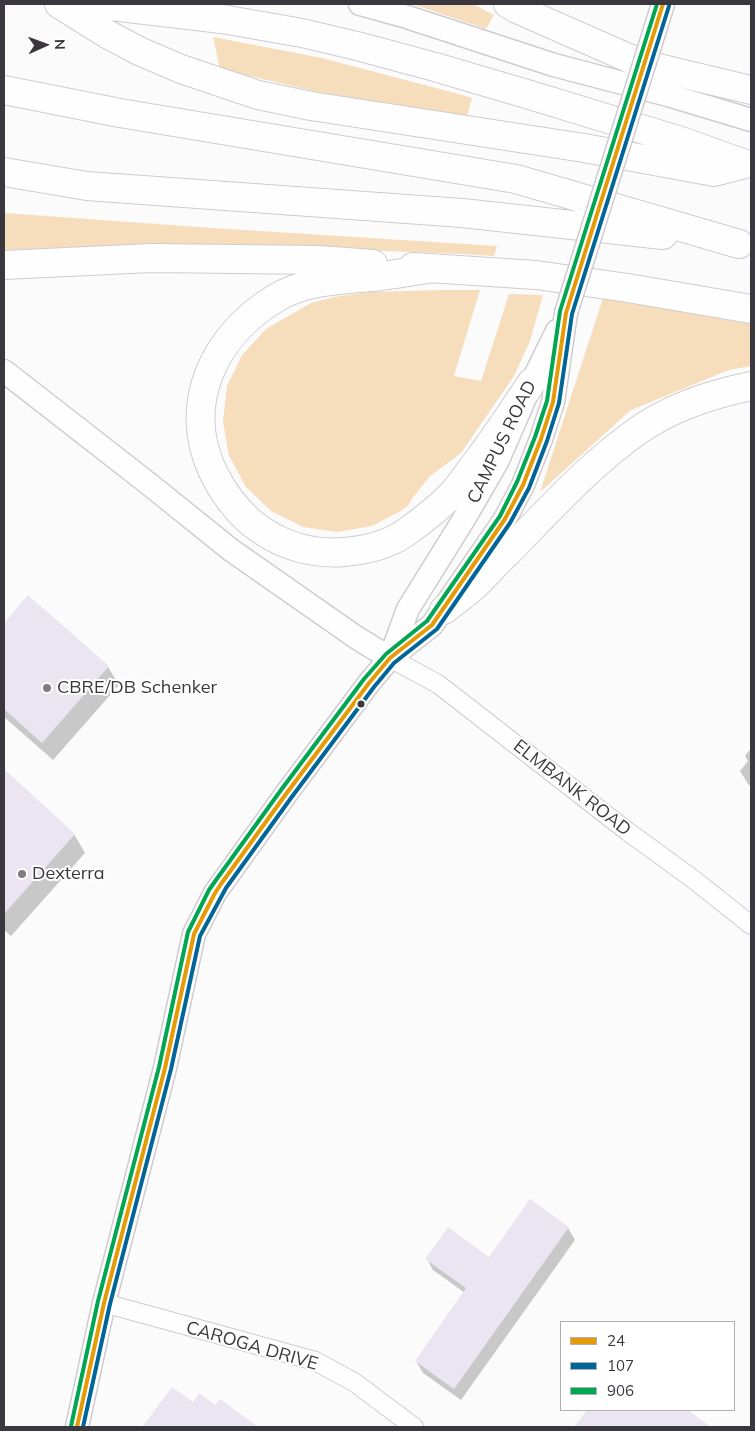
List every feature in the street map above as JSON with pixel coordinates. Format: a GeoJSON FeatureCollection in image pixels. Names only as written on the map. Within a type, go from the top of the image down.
{"type":"FeatureCollection","features":[{"type":"Feature","properties":{"kind":"highway"},"geometry":{"type":"LineString","coordinates":[[59,4],[107,34],[139,51],[181,69],[258,95],[310,106],[584,148],[714,172],[748,165]]}},
{"type":"Feature","properties":{"kind":"highway"},"geometry":{"type":"LineString","coordinates":[[94,4],[222,19],[302,33],[348,44],[530,95],[684,142],[748,165]]}},
{"type":"Feature","properties":{"kind":"highway"},"geometry":{"type":"LineString","coordinates":[[508,4],[517,10],[642,64],[751,90]]}},
{"type":"Feature","properties":{"kind":"highway"},"geometry":{"type":"LineString","coordinates":[[4,90],[120,113],[516,179],[745,245]]}},
{"type":"Feature","properties":{"kind":"highway"},"geometry":{"type":"LineString","coordinates":[[4,172],[87,186],[462,213],[745,245]]}},
{"type":"Feature","properties":{"kind":"highway"},"geometry":{"type":"LineString","coordinates":[[4,190],[87,186]]}},
{"type":"Feature","properties":{"kind":"highway"},"geometry":{"type":"LineString","coordinates":[[4,266],[170,258],[319,260],[536,275],[628,288],[751,309]]}},
{"type":"Feature","properties":{"kind":"highway"},"geometry":{"type":"LineString","coordinates":[[432,268],[328,281],[290,291],[260,308],[233,332],[214,362],[207,379],[200,421],[206,457],[222,488],[235,507],[267,534],[304,549],[336,553],[387,543],[404,534],[454,492],[532,382]]}},
{"type":"Feature","properties":{"kind":"highway"},"geometry":{"type":"LineString","coordinates":[[444,610],[471,588],[568,490],[639,430],[664,415],[695,402],[723,392],[751,386]]}},
{"type":"Feature","properties":{"kind":"street"},"geometry":{"type":"LineString","coordinates":[[360,4],[554,65],[668,95],[751,120]]}},
{"type":"Feature","properties":{"kind":"street"},"geometry":{"type":"LineString","coordinates":[[566,312],[663,4]]}},
{"type":"Feature","properties":{"kind":"street","name":"CAMPUS ROAD"},"geometry":{"type":"LineString","coordinates":[[390,658],[408,609],[497,462],[532,382],[566,312]]}},
{"type":"Feature","properties":{"kind":"street","name":"CAMPUS ROAD"},"geometry":{"type":"LineString","coordinates":[[76,1427],[104,1303],[164,1068],[194,934],[214,893],[297,778],[390,658],[432,626],[505,519],[523,485],[553,402],[566,312]]}},
{"type":"Feature","properties":{"kind":"street"},"geometry":{"type":"LineString","coordinates":[[4,371],[231,550],[390,658]]}},
{"type":"Feature","properties":{"kind":"street","name":"ELMBANK ROAD"},"geometry":{"type":"LineString","coordinates":[[390,658],[438,684],[751,925]]}},
{"type":"Feature","properties":{"kind":"street","name":"CAROGA DRIVE"},"geometry":{"type":"LineString","coordinates":[[104,1303],[316,1361],[354,1382],[414,1427]]}},
{"type":"Feature","properties":{"kind":"shaded area"},"geometry":{"type":"Polygon","coordinates":[[[412,4],[473,4],[494,15],[486,29],[412,4]]]}},
{"type":"Feature","properties":{"kind":"shaded area"},"geometry":{"type":"Polygon","coordinates":[[[213,37],[322,58],[472,98],[467,116],[318,92],[220,69],[213,37]]]}},
{"type":"Feature","properties":{"kind":"shaded area"},"geometry":{"type":"Polygon","coordinates":[[[4,213],[497,246],[494,256],[229,245],[142,245],[4,250],[4,213]]]}},
{"type":"Feature","properties":{"kind":"shaded area"},"geometry":{"type":"Polygon","coordinates":[[[480,290],[454,376],[481,381],[509,294],[543,295],[530,341],[514,376],[461,453],[429,477],[409,505],[372,526],[337,532],[303,527],[271,511],[246,487],[229,456],[223,421],[227,386],[242,355],[266,329],[311,303],[334,297],[369,292],[480,290]]]}},
{"type":"Feature","properties":{"kind":"shaded area"},"geometry":{"type":"Polygon","coordinates":[[[603,298],[751,324],[751,366],[729,370],[631,410],[540,492],[603,298]]]}},
{"type":"Feature","properties":{"kind":"building","name":"CBRE/DB Schenker"},"geometry":{"type":"Polygon","coordinates":[[[28,595],[109,666],[42,743],[4,709],[4,623],[28,595]]]}},
{"type":"Feature","properties":{"kind":"building","name":"Dexterra"},"geometry":{"type":"Polygon","coordinates":[[[4,769],[75,834],[4,914],[4,769]]]}},
{"type":"Feature","properties":{"kind":"building"},"geometry":{"type":"Polygon","coordinates":[[[530,1199],[569,1227],[454,1389],[415,1361],[466,1288],[425,1259],[448,1227],[489,1257],[530,1199]]]}},
{"type":"Feature","properties":{"kind":"building"},"geometry":{"type":"Polygon","coordinates":[[[172,1387],[193,1402],[199,1393],[215,1405],[220,1399],[258,1427],[142,1427],[172,1387]]]}},
{"type":"Feature","properties":{"kind":"building"},"geometry":{"type":"Polygon","coordinates":[[[586,1411],[689,1411],[711,1427],[574,1427],[586,1411]]]}},
{"type":"Feature","properties":{"kind":"transit line","name":"906"},"geometry":{"type":"LineString","coordinates":[[71,1426],[98,1301],[159,1067],[188,932],[209,890],[364,679],[386,654],[427,621],[500,516],[517,482],[547,401],[560,311],[657,4]]}},
{"type":"Feature","properties":{"kind":"transit line","name":"24"},"geometry":{"type":"LineString","coordinates":[[77,1427],[104,1303],[165,1068],[194,934],[221,884],[369,683],[390,658],[432,625],[505,519],[523,485],[553,402],[566,313],[663,4]]}},
{"type":"Feature","properties":{"kind":"transit line","name":"107"},"geometry":{"type":"LineString","coordinates":[[83,1427],[110,1304],[171,1069],[200,936],[226,888],[374,687],[394,663],[437,629],[510,523],[529,488],[559,403],[572,314],[669,6]]}},
{"type":"Feature","properties":{"kind":"place","name":"CBRE/DB Schenker"},"geometry":{"type":"Point","coordinates":[47,688]}},
{"type":"Feature","properties":{"kind":"place","name":"Dexterra"},"geometry":{"type":"Point","coordinates":[22,874]}}]}
